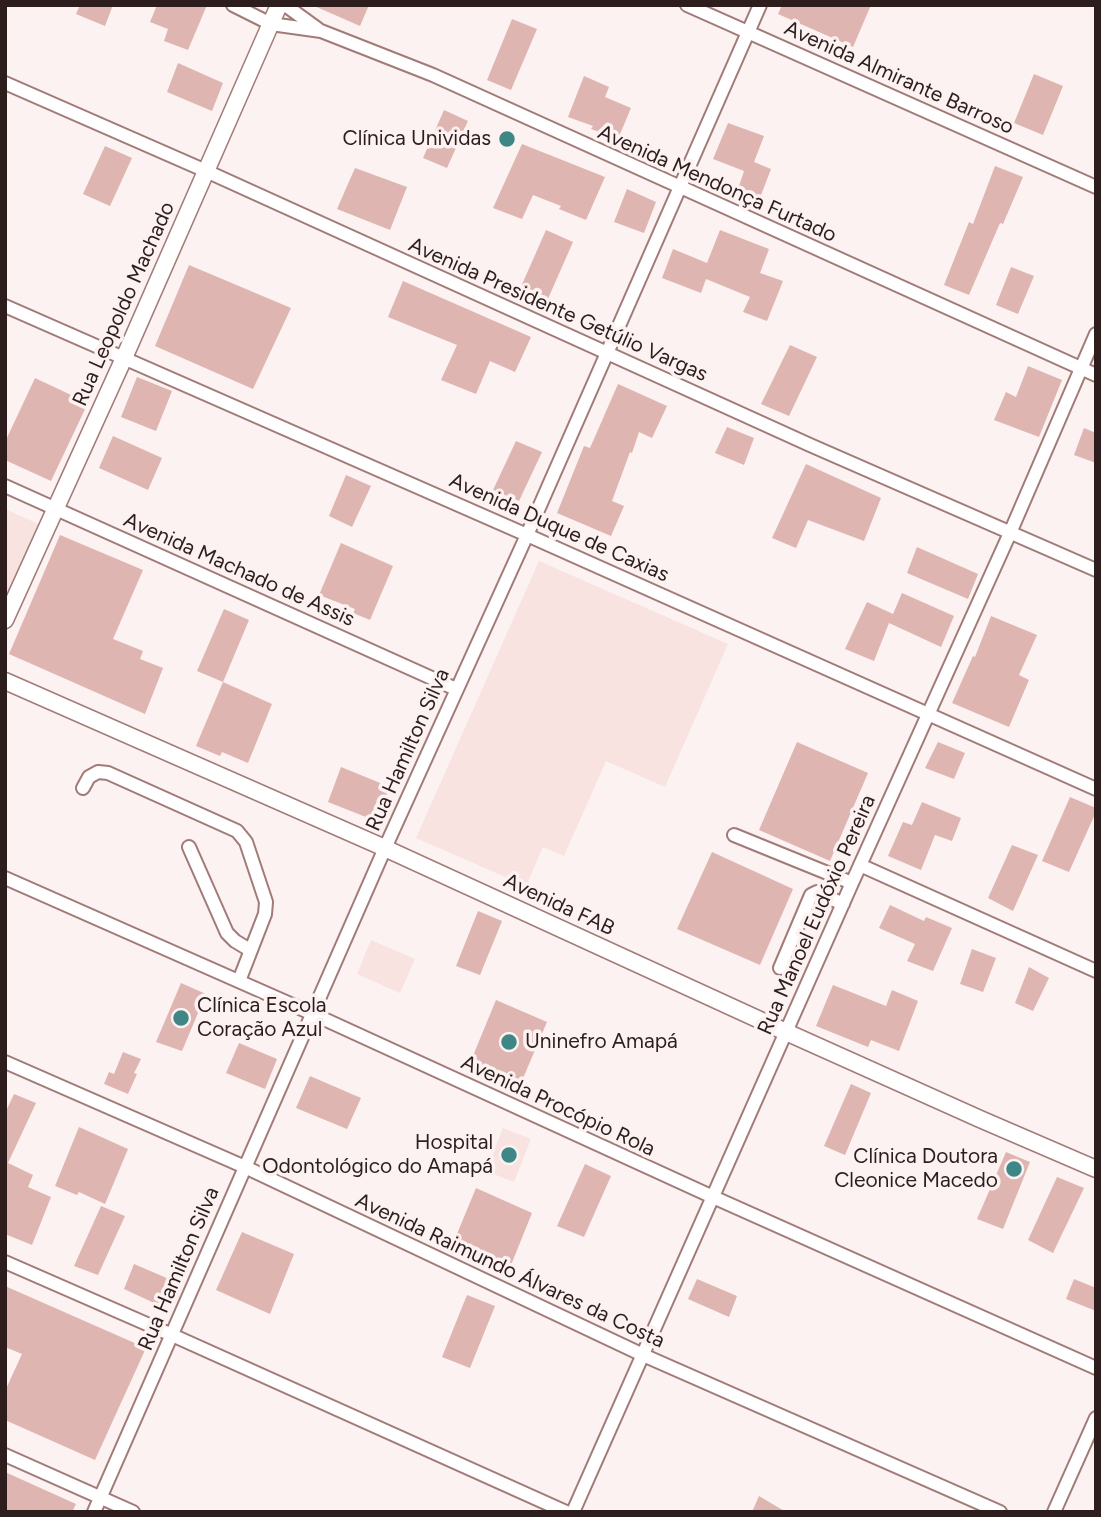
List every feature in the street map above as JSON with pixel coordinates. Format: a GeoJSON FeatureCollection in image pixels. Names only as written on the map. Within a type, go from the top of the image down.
{"type":"FeatureCollection","features":[{"type":"Feature","properties":{"kind":"main road","name":"Rua Leopoldo Machado"},"geometry":{"type":"LineString","coordinates":[[5,620],[279,5]]}},
{"type":"Feature","properties":{"kind":"main road","name":"Avenida FAB"},"geometry":{"type":"LineString","coordinates":[[5,681],[385,848],[786,1032],[1096,1169]]}},
{"type":"Feature","properties":{"kind":"street","name":"Avenida Mendonça Furtado"},"geometry":{"type":"LineString","coordinates":[[233,5],[271,24],[321,31],[433,75],[1096,375]]}},
{"type":"Feature","properties":{"kind":"street","name":"Avenida Mendonça Furtado"},"geometry":{"type":"LineString","coordinates":[[285,5],[321,31]]}},
{"type":"Feature","properties":{"kind":"street","name":"Avenida Almirante Barroso"},"geometry":{"type":"LineString","coordinates":[[687,5],[1096,187]]}},
{"type":"Feature","properties":{"kind":"street","name":"Rua Hamilton Silva"},"geometry":{"type":"LineString","coordinates":[[94,1512],[385,848],[527,534],[760,5]]}},
{"type":"Feature","properties":{"kind":"street","name":"Avenida Presidente Getúlio Vargas"},"geometry":{"type":"LineString","coordinates":[[5,83],[206,171],[810,445],[1096,570]]}},
{"type":"Feature","properties":{"kind":"street","name":"Avenida Duque de Caxias"},"geometry":{"type":"LineString","coordinates":[[5,306],[527,534],[1096,789]]}},
{"type":"Feature","properties":{"kind":"street","name":"Rua Manoel Eudóxio Pereira"},"geometry":{"type":"LineString","coordinates":[[573,1512],[1010,533],[1096,334]]}},
{"type":"Feature","properties":{"kind":"street","name":"Avenida Machado de Assis"},"geometry":{"type":"LineString","coordinates":[[5,486],[456,689]]}},
{"type":"Feature","properties":{"kind":"street"},"geometry":{"type":"LineString","coordinates":[[83,788],[89,776],[98,772],[108,773],[237,831],[246,842],[266,902],[265,914],[239,981]]}},
{"type":"Feature","properties":{"kind":"street"},"geometry":{"type":"LineString","coordinates":[[734,835],[852,883]]}},
{"type":"Feature","properties":{"kind":"street"},"geometry":{"type":"LineString","coordinates":[[189,847],[227,933],[235,942],[250,950]]}},
{"type":"Feature","properties":{"kind":"street"},"geometry":{"type":"LineString","coordinates":[[860,865],[1096,971]]}},
{"type":"Feature","properties":{"kind":"street","name":"Avenida Procópio Rola"},"geometry":{"type":"LineString","coordinates":[[5,878],[313,1014],[713,1198],[1096,1368]]}},
{"type":"Feature","properties":{"kind":"street"},"geometry":{"type":"LineString","coordinates":[[780,968],[811,895],[817,892],[843,904]]}},
{"type":"Feature","properties":{"kind":"street","name":"Avenida Raimundo Álvares da Costa"},"geometry":{"type":"LineString","coordinates":[[5,1062],[245,1167],[643,1355],[1000,1512]]}},
{"type":"Feature","properties":{"kind":"street"},"geometry":{"type":"LineString","coordinates":[[5,1262],[566,1512]]}},
{"type":"Feature","properties":{"kind":"street"},"geometry":{"type":"LineString","coordinates":[[1054,1512],[1096,1418]]}},
{"type":"Feature","properties":{"kind":"street"},"geometry":{"type":"LineString","coordinates":[[5,1455],[133,1512]]}},
{"type":"Feature","properties":{"kind":"shaded area"},"geometry":{"type":"Polygon","coordinates":[[[5,509],[43,526],[5,611],[5,509]]]}},
{"type":"Feature","properties":{"kind":"shaded area"},"geometry":{"type":"Polygon","coordinates":[[[539,561],[728,644],[665,787],[606,761],[564,856],[543,847],[526,886],[416,838],[539,561]]]}},
{"type":"Feature","properties":{"kind":"shaded area"},"geometry":{"type":"Polygon","coordinates":[[[371,940],[415,959],[400,993],[357,974],[371,940]]]}},
{"type":"Feature","properties":{"kind":"shaded area","name":"Hospital Odontológico do Amapá"},"geometry":{"type":"Polygon","coordinates":[[[503,1128],[531,1139],[514,1182],[486,1171],[503,1128]]]}},
{"type":"Feature","properties":{"kind":"building"},"geometry":{"type":"Polygon","coordinates":[[[80,5],[113,5],[105,26],[76,14],[80,5]]]}},
{"type":"Feature","properties":{"kind":"building"},"geometry":{"type":"Polygon","coordinates":[[[157,5],[207,5],[188,50],[164,41],[168,29],[150,22],[157,5]]]}},
{"type":"Feature","properties":{"kind":"building"},"geometry":{"type":"Polygon","coordinates":[[[312,5],[369,5],[360,26],[312,5]]]}},
{"type":"Feature","properties":{"kind":"building"},"geometry":{"type":"Polygon","coordinates":[[[782,5],[871,5],[853,47],[778,14],[782,5]]]}},
{"type":"Feature","properties":{"kind":"building"},"geometry":{"type":"Polygon","coordinates":[[[512,19],[537,29],[511,90],[487,80],[512,19]]]}},
{"type":"Feature","properties":{"kind":"building"},"geometry":{"type":"Polygon","coordinates":[[[178,63],[223,83],[212,111],[167,92],[178,63]]]}},
{"type":"Feature","properties":{"kind":"building"},"geometry":{"type":"Polygon","coordinates":[[[1034,74],[1063,86],[1043,135],[1014,123],[1034,74]]]}},
{"type":"Feature","properties":{"kind":"building"},"geometry":{"type":"Polygon","coordinates":[[[584,76],[609,87],[605,97],[631,108],[618,139],[568,117],[584,76]]]}},
{"type":"Feature","properties":{"kind":"building"},"geometry":{"type":"Polygon","coordinates":[[[444,110],[468,121],[447,168],[423,158],[444,110]]]}},
{"type":"Feature","properties":{"kind":"building"},"geometry":{"type":"Polygon","coordinates":[[[728,123],[764,136],[754,162],[771,169],[758,203],[736,195],[744,171],[713,159],[728,123]]]}},
{"type":"Feature","properties":{"kind":"building"},"geometry":{"type":"Polygon","coordinates":[[[522,144],[605,177],[586,220],[533,195],[522,219],[493,208],[522,144]]]}},
{"type":"Feature","properties":{"kind":"building"},"geometry":{"type":"Polygon","coordinates":[[[105,146],[132,158],[110,206],[83,194],[105,146]]]}},
{"type":"Feature","properties":{"kind":"building"},"geometry":{"type":"Polygon","coordinates":[[[995,166],[1023,177],[969,295],[944,285],[969,222],[973,224],[995,166]]]}},
{"type":"Feature","properties":{"kind":"building"},"geometry":{"type":"Polygon","coordinates":[[[355,168],[407,187],[390,230],[337,209],[355,168]]]}},
{"type":"Feature","properties":{"kind":"building"},"geometry":{"type":"Polygon","coordinates":[[[627,189],[656,202],[644,233],[614,222],[627,189]]]}},
{"type":"Feature","properties":{"kind":"building"},"geometry":{"type":"Polygon","coordinates":[[[546,230],[573,242],[547,301],[520,289],[546,230]]]}},
{"type":"Feature","properties":{"kind":"building"},"geometry":{"type":"Polygon","coordinates":[[[720,230],[769,249],[760,273],[783,281],[767,321],[743,312],[750,297],[706,279],[701,293],[662,278],[673,249],[707,263],[720,230]]]}},
{"type":"Feature","properties":{"kind":"building"},"geometry":{"type":"Polygon","coordinates":[[[189,265],[291,308],[253,389],[155,346],[189,265]]]}},
{"type":"Feature","properties":{"kind":"building"},"geometry":{"type":"Polygon","coordinates":[[[1011,267],[1034,276],[1018,314],[996,305],[1011,267]]]}},
{"type":"Feature","properties":{"kind":"building"},"geometry":{"type":"Polygon","coordinates":[[[403,281],[531,337],[515,372],[490,361],[476,394],[441,380],[457,345],[388,317],[403,281]]]}},
{"type":"Feature","properties":{"kind":"building"},"geometry":{"type":"Polygon","coordinates":[[[790,345],[817,357],[789,416],[761,404],[790,345]]]}},
{"type":"Feature","properties":{"kind":"building"},"geometry":{"type":"Polygon","coordinates":[[[1028,366],[1062,380],[1039,437],[994,420],[1006,392],[1016,397],[1028,366]]]}},
{"type":"Feature","properties":{"kind":"building"},"geometry":{"type":"Polygon","coordinates":[[[137,377],[172,391],[156,431],[121,417],[137,377]]]}},
{"type":"Feature","properties":{"kind":"building"},"geometry":{"type":"Polygon","coordinates":[[[35,378],[88,403],[51,481],[5,460],[5,442],[35,378]]]}},
{"type":"Feature","properties":{"kind":"building"},"geometry":{"type":"Polygon","coordinates":[[[618,384],[667,406],[652,438],[639,432],[632,453],[630,452],[612,501],[624,506],[611,536],[557,513],[584,446],[590,448],[618,384]]]}},
{"type":"Feature","properties":{"kind":"building"},"geometry":{"type":"Polygon","coordinates":[[[727,427],[754,438],[744,465],[715,453],[727,427]]]}},
{"type":"Feature","properties":{"kind":"building"},"geometry":{"type":"Polygon","coordinates":[[[1084,428],[1096,433],[1096,463],[1074,455],[1084,428]]]}},
{"type":"Feature","properties":{"kind":"building"},"geometry":{"type":"Polygon","coordinates":[[[113,436],[162,458],[148,490],[99,468],[113,436]]]}},
{"type":"Feature","properties":{"kind":"building"},"geometry":{"type":"Polygon","coordinates":[[[516,441],[542,452],[519,501],[493,490],[516,441]]]}},
{"type":"Feature","properties":{"kind":"building"},"geometry":{"type":"Polygon","coordinates":[[[806,464],[881,498],[864,541],[808,520],[796,548],[772,538],[806,464]]]}},
{"type":"Feature","properties":{"kind":"building"},"geometry":{"type":"Polygon","coordinates":[[[346,475],[371,486],[352,527],[329,516],[346,475]]]}},
{"type":"Feature","properties":{"kind":"building"},"geometry":{"type":"Polygon","coordinates":[[[60,535],[143,570],[113,639],[143,651],[140,659],[163,668],[145,714],[9,654],[60,535]]]}},
{"type":"Feature","properties":{"kind":"building"},"geometry":{"type":"Polygon","coordinates":[[[341,543],[393,566],[370,620],[353,613],[355,609],[319,595],[341,543]]]}},
{"type":"Feature","properties":{"kind":"building"},"geometry":{"type":"Polygon","coordinates":[[[917,547],[978,574],[968,599],[907,573],[917,547]]]}},
{"type":"Feature","properties":{"kind":"building"},"geometry":{"type":"Polygon","coordinates":[[[902,593],[954,616],[941,647],[889,623],[874,661],[845,649],[867,602],[893,614],[902,593]]]}},
{"type":"Feature","properties":{"kind":"building"},"geometry":{"type":"Polygon","coordinates":[[[224,609],[249,620],[223,682],[197,671],[224,609]]]}},
{"type":"Feature","properties":{"kind":"building"},"geometry":{"type":"Polygon","coordinates":[[[991,616],[1037,635],[1019,675],[1029,680],[1009,727],[952,703],[973,656],[975,657],[991,616]]]}},
{"type":"Feature","properties":{"kind":"building"},"geometry":{"type":"Polygon","coordinates":[[[223,682],[272,704],[248,763],[222,752],[220,756],[196,746],[223,682]]]}},
{"type":"Feature","properties":{"kind":"building"},"geometry":{"type":"Polygon","coordinates":[[[797,742],[868,773],[830,861],[759,830],[797,742]]]}},
{"type":"Feature","properties":{"kind":"building"},"geometry":{"type":"Polygon","coordinates":[[[938,742],[965,753],[954,779],[925,768],[938,742]]]}},
{"type":"Feature","properties":{"kind":"building"},"geometry":{"type":"Polygon","coordinates":[[[341,767],[390,787],[376,821],[328,802],[341,767]]]}},
{"type":"Feature","properties":{"kind":"building"},"geometry":{"type":"Polygon","coordinates":[[[1070,797],[1096,808],[1096,812],[1069,872],[1042,861],[1070,797]]]}},
{"type":"Feature","properties":{"kind":"building"},"geometry":{"type":"Polygon","coordinates":[[[922,802],[961,818],[952,841],[935,835],[921,870],[888,856],[903,822],[912,825],[922,802]]]}},
{"type":"Feature","properties":{"kind":"building"},"geometry":{"type":"Polygon","coordinates":[[[1012,845],[1038,855],[1013,911],[988,898],[1012,845]]]}},
{"type":"Feature","properties":{"kind":"building"},"geometry":{"type":"Polygon","coordinates":[[[712,852],[793,889],[760,965],[677,929],[712,852]]]}},
{"type":"Feature","properties":{"kind":"building"},"geometry":{"type":"Polygon","coordinates":[[[890,905],[924,921],[926,917],[952,928],[933,971],[907,961],[915,944],[879,928],[890,905]]]}},
{"type":"Feature","properties":{"kind":"building"},"geometry":{"type":"Polygon","coordinates":[[[478,911],[502,921],[480,975],[456,966],[478,911]]]}},
{"type":"Feature","properties":{"kind":"building"},"geometry":{"type":"Polygon","coordinates":[[[972,949],[996,958],[983,992],[960,984],[972,949]]]}},
{"type":"Feature","properties":{"kind":"building"},"geometry":{"type":"Polygon","coordinates":[[[1029,967],[1049,978],[1033,1011],[1015,1003],[1029,967]]]}},
{"type":"Feature","properties":{"kind":"building","name":"Clínica Escola Coração Azul"},"geometry":{"type":"Polygon","coordinates":[[[181,983],[206,994],[182,1051],[156,1042],[181,983]]]}},
{"type":"Feature","properties":{"kind":"building"},"geometry":{"type":"Polygon","coordinates":[[[833,985],[886,1006],[892,990],[918,1001],[899,1051],[871,1040],[868,1047],[816,1026],[833,985]]]}},
{"type":"Feature","properties":{"kind":"building","name":"Uninefro Amapá"},"geometry":{"type":"Polygon","coordinates":[[[496,1000],[547,1022],[521,1083],[470,1063],[496,1000]]]}},
{"type":"Feature","properties":{"kind":"building"},"geometry":{"type":"Polygon","coordinates":[[[239,1043],[277,1059],[265,1089],[226,1073],[239,1043]]]}},
{"type":"Feature","properties":{"kind":"building"},"geometry":{"type":"Polygon","coordinates":[[[123,1052],[141,1059],[128,1094],[104,1084],[109,1072],[114,1074],[123,1052]]]}},
{"type":"Feature","properties":{"kind":"building"},"geometry":{"type":"Polygon","coordinates":[[[310,1076],[361,1098],[347,1129],[296,1108],[310,1076]]]}},
{"type":"Feature","properties":{"kind":"building"},"geometry":{"type":"Polygon","coordinates":[[[851,1084],[871,1093],[845,1155],[824,1146],[851,1084]]]}},
{"type":"Feature","properties":{"kind":"building"},"geometry":{"type":"Polygon","coordinates":[[[14,1094],[36,1103],[8,1163],[33,1175],[28,1187],[51,1197],[32,1245],[5,1234],[5,1113],[14,1094]]]}},
{"type":"Feature","properties":{"kind":"building"},"geometry":{"type":"Polygon","coordinates":[[[79,1127],[128,1149],[105,1204],[79,1192],[77,1195],[55,1186],[79,1127]]]}},
{"type":"Feature","properties":{"kind":"building"},"geometry":{"type":"Polygon","coordinates":[[[1006,1152],[1030,1162],[1003,1229],[977,1219],[1006,1152]]]}},
{"type":"Feature","properties":{"kind":"building"},"geometry":{"type":"Polygon","coordinates":[[[585,1164],[611,1176],[584,1237],[557,1226],[585,1164]]]}},
{"type":"Feature","properties":{"kind":"building"},"geometry":{"type":"Polygon","coordinates":[[[1057,1177],[1084,1188],[1053,1253],[1028,1240],[1057,1177]]]}},
{"type":"Feature","properties":{"kind":"building"},"geometry":{"type":"Polygon","coordinates":[[[476,1188],[532,1213],[509,1270],[452,1246],[476,1188]]]}},
{"type":"Feature","properties":{"kind":"building"},"geometry":{"type":"Polygon","coordinates":[[[101,1206],[125,1216],[98,1275],[74,1266],[101,1206]]]}},
{"type":"Feature","properties":{"kind":"building"},"geometry":{"type":"Polygon","coordinates":[[[242,1232],[294,1254],[270,1314],[216,1290],[242,1232]]]}},
{"type":"Feature","properties":{"kind":"building"},"geometry":{"type":"Polygon","coordinates":[[[134,1264],[176,1282],[165,1308],[124,1289],[134,1264]]]}},
{"type":"Feature","properties":{"kind":"building"},"geometry":{"type":"Polygon","coordinates":[[[697,1279],[737,1296],[729,1317],[688,1299],[697,1279]]]}},
{"type":"Feature","properties":{"kind":"building"},"geometry":{"type":"Polygon","coordinates":[[[1074,1279],[1096,1288],[1096,1311],[1066,1299],[1074,1279]]]}},
{"type":"Feature","properties":{"kind":"building"},"geometry":{"type":"Polygon","coordinates":[[[5,1286],[146,1348],[95,1460],[5,1420],[5,1391],[22,1354],[5,1347],[5,1286]]]}},
{"type":"Feature","properties":{"kind":"building"},"geometry":{"type":"Polygon","coordinates":[[[467,1295],[495,1306],[470,1368],[442,1357],[467,1295]]]}},
{"type":"Feature","properties":{"kind":"building"},"geometry":{"type":"Polygon","coordinates":[[[5,1472],[76,1504],[72,1512],[5,1512],[5,1472]]]}},
{"type":"Feature","properties":{"kind":"building"},"geometry":{"type":"Polygon","coordinates":[[[759,1496],[786,1512],[752,1512],[759,1496]]]}},
{"type":"Feature","properties":{"kind":"place","name":"Clínica Unividas"},"geometry":{"type":"Point","coordinates":[507,139]}},
{"type":"Feature","properties":{"kind":"place","name":"Clínica Escola Coração Azul"},"geometry":{"type":"Point","coordinates":[181,1018]}},
{"type":"Feature","properties":{"kind":"place","name":"Uninefro Amapá"},"geometry":{"type":"Point","coordinates":[509,1042]}},
{"type":"Feature","properties":{"kind":"place","name":"Hospital Odontológico do Amapá"},"geometry":{"type":"Point","coordinates":[509,1155]}},
{"type":"Feature","properties":{"kind":"place","name":"Clínica Doutora Cleonice Macedo"},"geometry":{"type":"Point","coordinates":[1014,1169]}}]}
